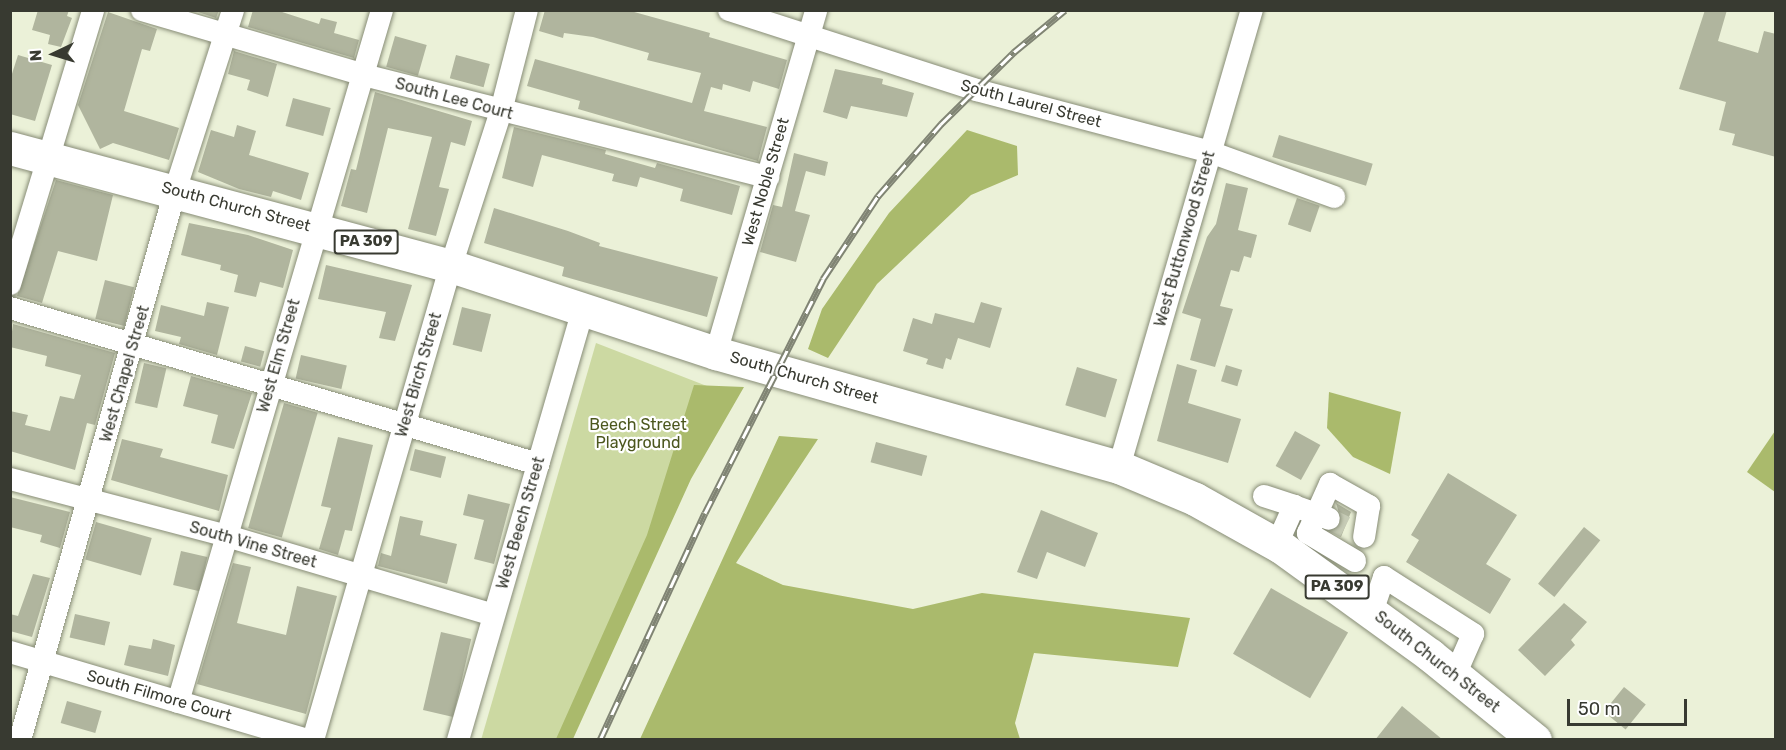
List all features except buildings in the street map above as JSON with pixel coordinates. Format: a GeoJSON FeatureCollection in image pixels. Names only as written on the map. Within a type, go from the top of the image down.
{"type":"FeatureCollection","features":[{"type":"Feature","properties":{"kind":"highway","name":"South Church Street"},"geometry":{"type":"LineString","coordinates":[[10,148],[317,228],[451,266],[716,353],[1119,467],[1195,499],[1277,544],[1455,675],[1535,740]]}},
{"type":"Feature","properties":{"kind":"street"},"geometry":{"type":"LineString","coordinates":[[10,284],[19,220],[47,158],[93,10]]}},
{"type":"Feature","properties":{"kind":"street","name":"South Lee Court"},"geometry":{"type":"LineString","coordinates":[[142,10],[225,37],[364,75],[768,177]]}},
{"type":"Feature","properties":{"kind":"street","name":"West Chapel Street"},"geometry":{"type":"LineString","coordinates":[[20,740],[134,344],[175,191],[233,10]]}},
{"type":"Feature","properties":{"kind":"street","name":"West Elm Street"},"geometry":{"type":"LineString","coordinates":[[178,702],[382,10]]}},
{"type":"Feature","properties":{"kind":"street","name":"West Birch Street"},"geometry":{"type":"LineString","coordinates":[[313,740],[451,266],[501,111],[527,10]]}},
{"type":"Feature","properties":{"kind":"street","name":"South Laurel Street"},"geometry":{"type":"LineString","coordinates":[[729,10],[809,34],[976,90],[1210,152],[1334,197]]}},
{"type":"Feature","properties":{"kind":"street","name":"West Noble Street"},"geometry":{"type":"LineString","coordinates":[[716,353],[816,10]]}},
{"type":"Feature","properties":{"kind":"street","name":"West Buttonwood Street"},"geometry":{"type":"LineString","coordinates":[[1119,467],[1252,10]]}},
{"type":"Feature","properties":{"kind":"street"},"geometry":{"type":"LineString","coordinates":[[10,308],[538,464]]}},
{"type":"Feature","properties":{"kind":"street","name":"West Beech Street"},"geometry":{"type":"LineString","coordinates":[[458,740],[584,308]]}},
{"type":"Feature","properties":{"kind":"street","name":"South Vine Street"},"geometry":{"type":"LineString","coordinates":[[10,479],[227,536],[494,615]]}},
{"type":"Feature","properties":{"kind":"street"},"geometry":{"type":"LineString","coordinates":[[1264,496],[1339,524],[1355,561],[1344,592]]}},
{"type":"Feature","properties":{"kind":"street"},"geometry":{"type":"LineString","coordinates":[[1277,544],[1294,506]]}},
{"type":"Feature","properties":{"kind":"street"},"geometry":{"type":"LineString","coordinates":[[1339,524],[1308,533],[1355,561]]}},
{"type":"Feature","properties":{"kind":"street"},"geometry":{"type":"LineString","coordinates":[[1372,612],[1384,577],[1473,634],[1455,675]]}},
{"type":"Feature","properties":{"kind":"street","name":"South Filmore Court"},"geometry":{"type":"LineString","coordinates":[[10,652],[307,740]]}},
{"type":"Feature","properties":{"kind":"green space"},"geometry":{"type":"Polygon","coordinates":[[[967,130],[1017,146],[1018,175],[971,195],[877,284],[828,358],[808,349],[822,309],[889,213],[967,130]]]}},
{"type":"Feature","properties":{"kind":"green space","name":"Beech Street Playground"},"geometry":{"type":"Polygon","coordinates":[[[596,343],[730,395],[567,739],[481,740],[596,343]]]}},
{"type":"Feature","properties":{"kind":"green space"},"geometry":{"type":"Polygon","coordinates":[[[694,385],[744,387],[691,479],[573,739],[556,739],[647,535],[694,385]]]}},
{"type":"Feature","properties":{"kind":"green space"},"geometry":{"type":"Polygon","coordinates":[[[1329,392],[1401,412],[1390,474],[1353,457],[1327,428],[1329,392]]]}},
{"type":"Feature","properties":{"kind":"green space"},"geometry":{"type":"Polygon","coordinates":[[[1775,431],[1775,492],[1747,472],[1775,431]]]}},
{"type":"Feature","properties":{"kind":"green space"},"geometry":{"type":"Polygon","coordinates":[[[779,436],[818,439],[736,563],[783,585],[913,609],[982,593],[1190,618],[1178,667],[1034,653],[1015,723],[1020,739],[640,739],[779,436]]]}},
{"type":"Feature","properties":{"kind":"tunnel"},"geometry":{"type":"LineString","coordinates":[[1329,519],[1345,527]]}},
{"type":"Feature","properties":{"kind":"railway"},"geometry":{"type":"LineString","coordinates":[[600,740],[705,513],[823,279],[878,196],[941,124],[1014,52],[1065,10]]}}]}
